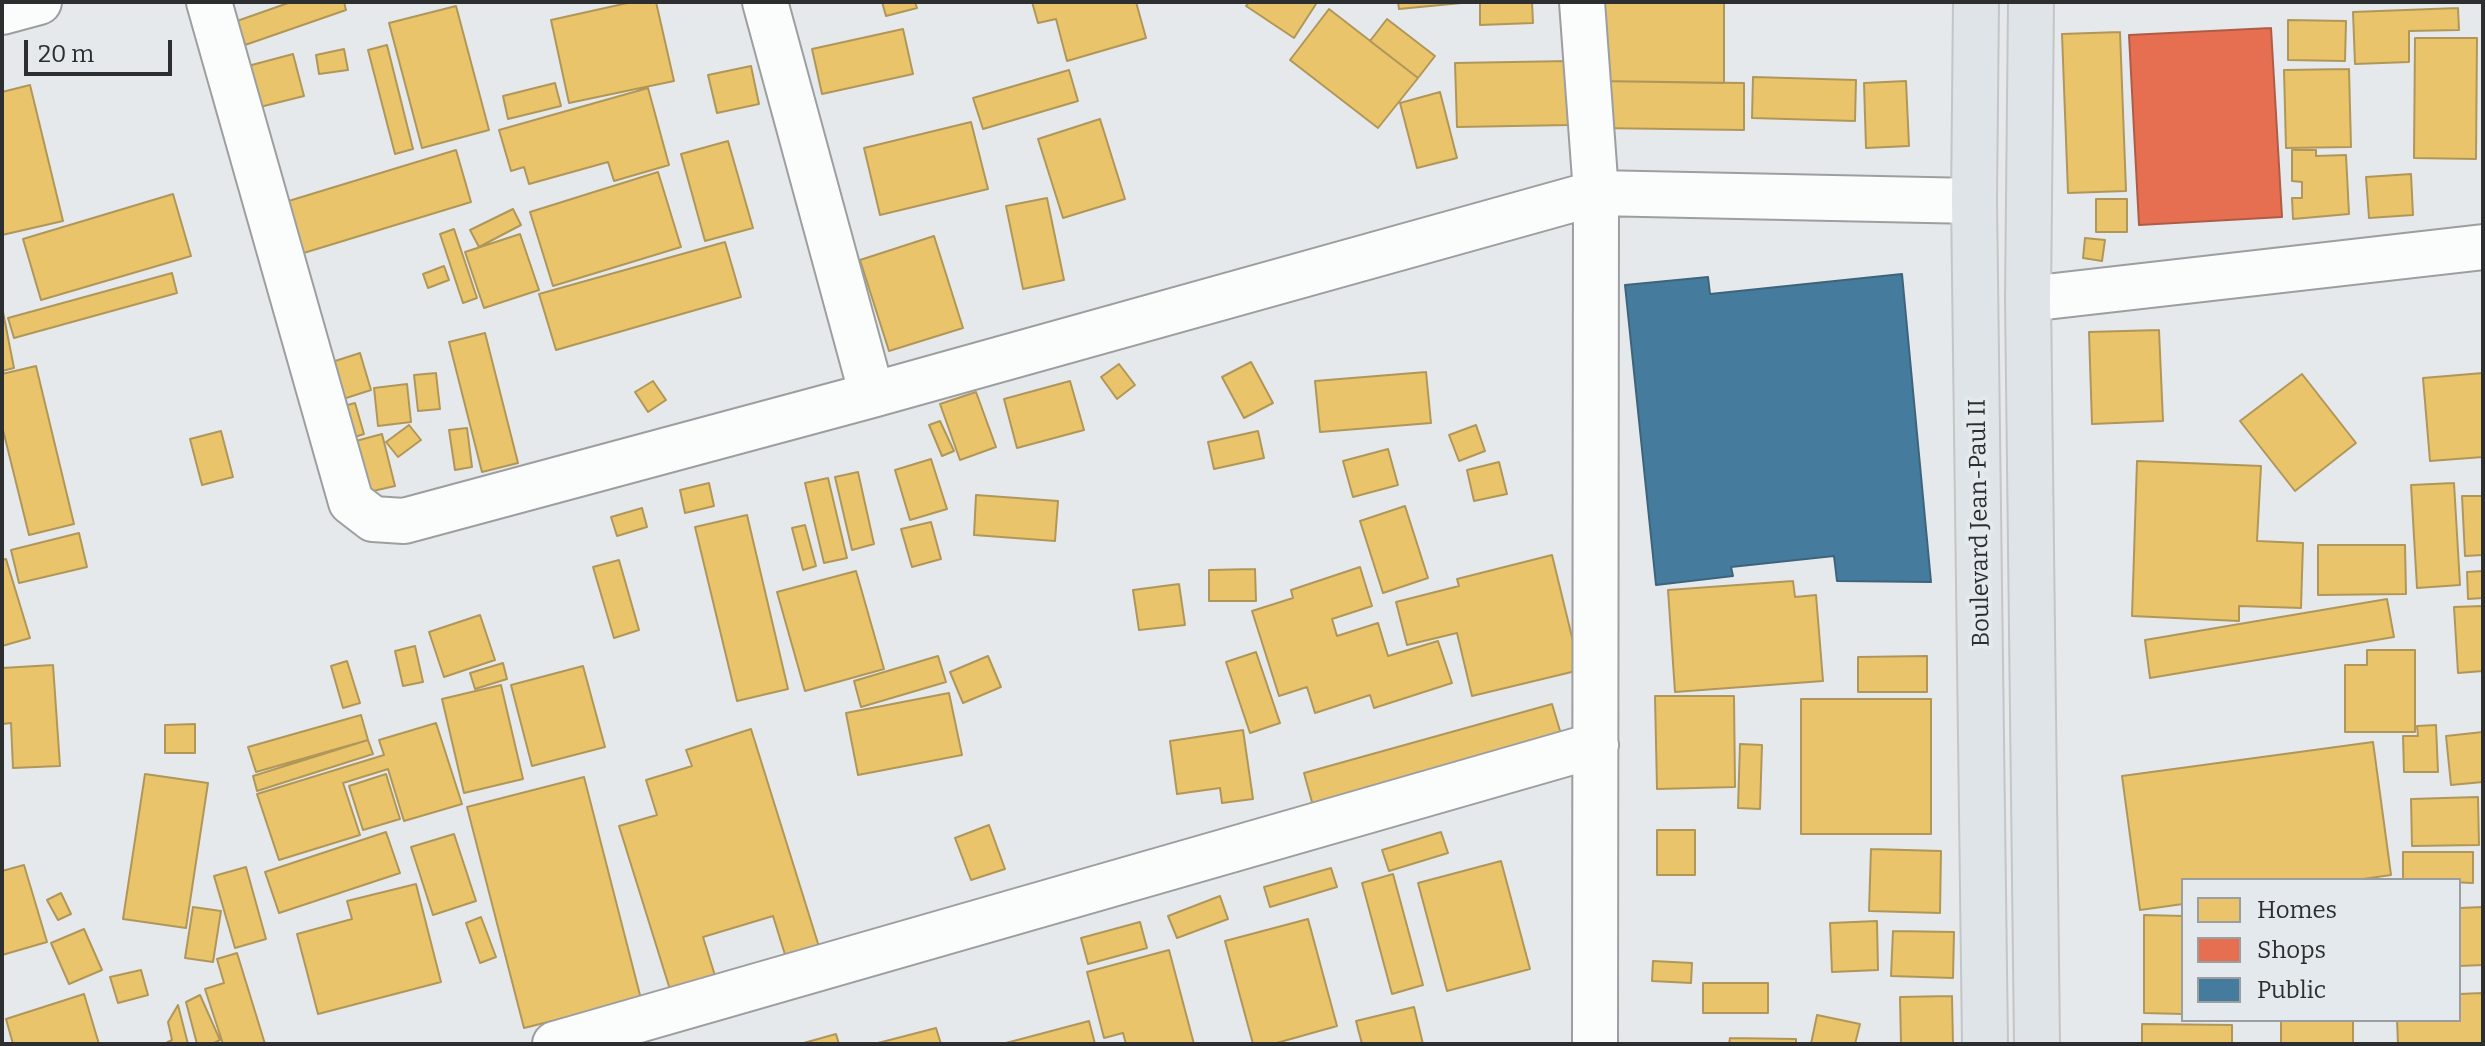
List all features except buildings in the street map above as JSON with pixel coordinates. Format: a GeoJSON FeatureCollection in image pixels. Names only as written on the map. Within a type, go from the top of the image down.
{"type":"FeatureCollection","features":[{"type":"Feature","properties":{"kind":"main road","name":"Boulevard Jean-Paul II"},"geometry":{"type":"LineString","coordinates":[[1976,2],[1974,201],[1985,1044]]}},
{"type":"Feature","properties":{"kind":"main road"},"geometry":{"type":"LineString","coordinates":[[2031,2],[2028,299],[2037,1044]]}},
{"type":"Feature","properties":{"kind":"street"},"geometry":{"type":"LineString","coordinates":[[2,12],[39,2]]}},
{"type":"Feature","properties":{"kind":"street"},"geometry":{"type":"LineString","coordinates":[[209,2],[351,502],[373,519],[404,521],[872,395],[1596,193],[1974,201]]}},
{"type":"Feature","properties":{"kind":"street"},"geometry":{"type":"LineString","coordinates":[[765,2],[872,395]]}},
{"type":"Feature","properties":{"kind":"street"},"geometry":{"type":"LineString","coordinates":[[1582,2],[1596,193],[1595,1044]]}},
{"type":"Feature","properties":{"kind":"street"},"geometry":{"type":"LineString","coordinates":[[2028,299],[2483,247]]}},
{"type":"Feature","properties":{"kind":"street"},"geometry":{"type":"LineString","coordinates":[[555,1044],[1596,745]]}}]}
